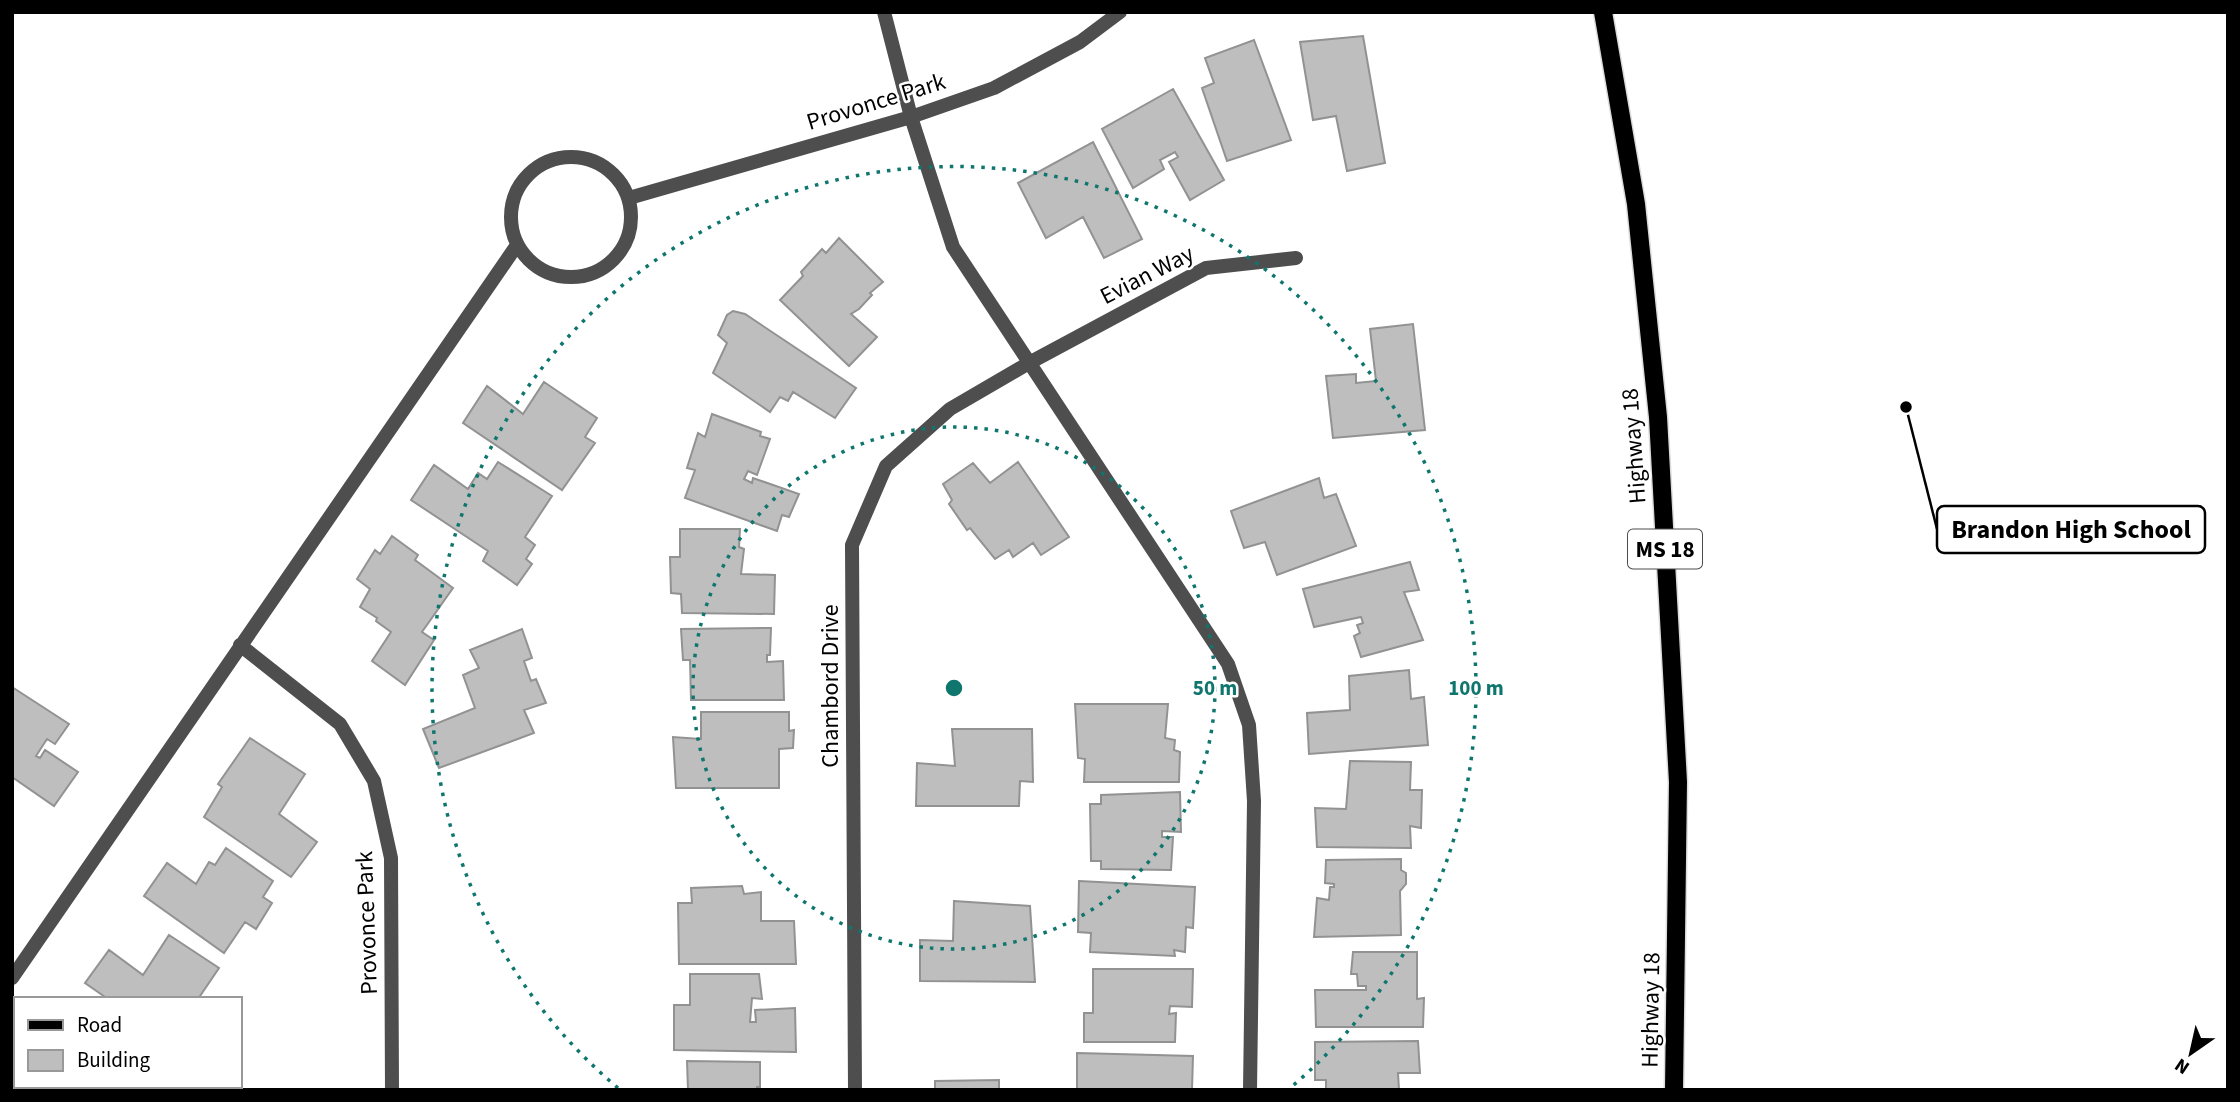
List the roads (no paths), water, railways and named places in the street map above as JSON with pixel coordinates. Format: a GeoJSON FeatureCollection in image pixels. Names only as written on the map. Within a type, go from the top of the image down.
{"type":"FeatureCollection","features":[{"type":"Feature","properties":{"kind":"main road","name":"Highway 18"},"geometry":{"type":"LineString","coordinates":[[1603,12],[1636,204],[1658,417],[1678,782],[1674,1090]]}},
{"type":"Feature","properties":{"kind":"street"},"geometry":{"type":"LineString","coordinates":[[884,12],[911,117],[953,247],[1228,664],[1249,724],[1254,801],[1250,1090]]}},
{"type":"Feature","properties":{"kind":"street","name":"Provonce Park"},"geometry":{"type":"LineString","coordinates":[[629,198],[911,117],[994,88],[1080,42],[1121,12]]}},
{"type":"Feature","properties":{"kind":"street"},"geometry":{"type":"LineString","coordinates":[[567,156],[587,159],[605,167],[620,181],[629,198],[632,219],[628,238],[619,256],[604,269],[585,276],[565,278],[546,273],[529,261],[517,245],[511,226],[511,206],[518,187],[531,172],[548,162],[567,156]]}},
{"type":"Feature","properties":{"kind":"street"},"geometry":{"type":"LineString","coordinates":[[12,978],[517,245]]}},
{"type":"Feature","properties":{"kind":"street","name":"Evian Way"},"geometry":{"type":"LineString","coordinates":[[1028,363],[1206,268],[1296,258]]}},
{"type":"Feature","properties":{"kind":"street","name":"Chambord Drive"},"geometry":{"type":"LineString","coordinates":[[855,1090],[852,545],[886,466],[950,408],[1028,363]]}},
{"type":"Feature","properties":{"kind":"street","name":"Provonce Park"},"geometry":{"type":"LineString","coordinates":[[240,645],[340,724],[374,780],[391,858],[392,1090]]}},
{"type":"Feature","properties":{"kind":"place","name":"Brandon High School"},"geometry":{"type":"Point","coordinates":[1906,407]}}]}
